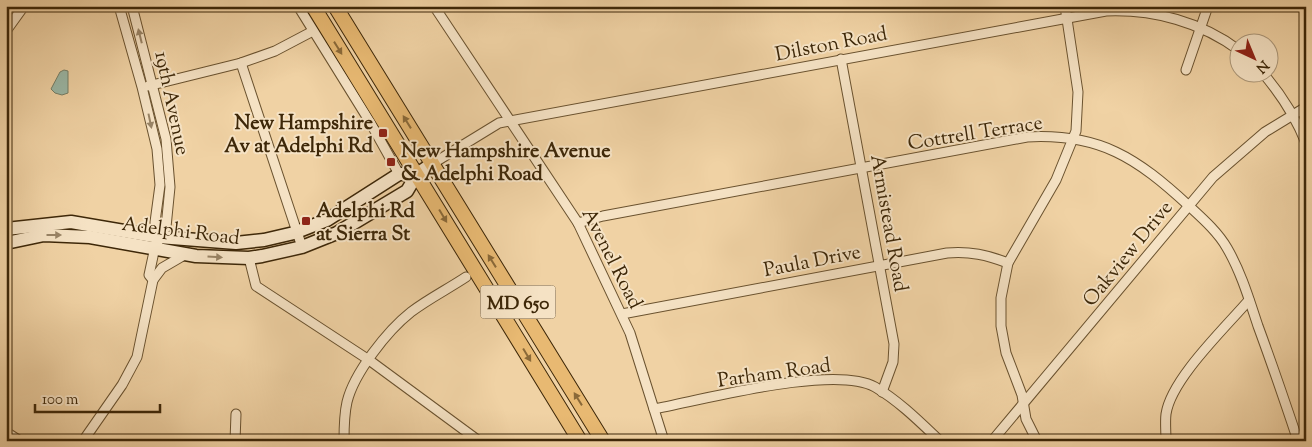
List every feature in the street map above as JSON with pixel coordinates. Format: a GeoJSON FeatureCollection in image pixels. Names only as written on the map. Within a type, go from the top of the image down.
{"type":"FeatureCollection","features":[{"type":"Feature","properties":{"kind":"main road","name":"MD 650"},"geometry":{"type":"LineString","coordinates":[[313,6],[580,441]]}},
{"type":"Feature","properties":{"kind":"main road","name":"MD 650"},"geometry":{"type":"LineString","coordinates":[[335,6],[604,441]]}},
{"type":"Feature","properties":{"kind":"main road","name":"Adelphi Road"},"geometry":{"type":"LineString","coordinates":[[6,229],[71,222],[157,242],[186,254],[248,258],[302,247],[337,233],[406,192],[417,174],[432,164]]}},
{"type":"Feature","properties":{"kind":"main road","name":"Adelphi Road"},"geometry":{"type":"LineString","coordinates":[[6,243],[27,238],[58,235],[157,242],[236,243],[278,238],[327,220],[399,174]]}},
{"type":"Feature","properties":{"kind":"main road"},"geometry":{"type":"LineString","coordinates":[[399,174],[417,174]]}},
{"type":"Feature","properties":{"kind":"street"},"geometry":{"type":"LineString","coordinates":[[6,31],[24,6]]}},
{"type":"Feature","properties":{"kind":"street","name":"19th Avenue"},"geometry":{"type":"LineString","coordinates":[[119,6],[142,88],[156,149],[160,187],[155,222],[157,242]]}},
{"type":"Feature","properties":{"kind":"street","name":"19th Avenue"},"geometry":{"type":"LineString","coordinates":[[132,6],[166,139],[170,187],[166,227],[157,242]]}},
{"type":"Feature","properties":{"kind":"street"},"geometry":{"type":"LineString","coordinates":[[298,6],[399,174]]}},
{"type":"Feature","properties":{"kind":"street","name":"Avenel Road"},"geometry":{"type":"LineString","coordinates":[[434,6],[578,223],[630,333],[664,441]]}},
{"type":"Feature","properties":{"kind":"street"},"geometry":{"type":"LineString","coordinates":[[1037,441],[1026,419],[1022,395],[1006,353],[1001,326],[1001,298],[1008,263],[1056,180],[1076,131],[1078,92],[1065,6]]}},
{"type":"Feature","properties":{"kind":"street"},"geometry":{"type":"LineString","coordinates":[[1186,70],[1208,6]]}},
{"type":"Feature","properties":{"kind":"street","name":"Dilston Road"},"geometry":{"type":"LineString","coordinates":[[432,164],[499,123],[1106,11],[1130,10],[1168,16],[1200,28],[1230,43]]}},
{"type":"Feature","properties":{"kind":"street"},"geometry":{"type":"LineString","coordinates":[[142,88],[241,63],[275,51],[313,31]]}},
{"type":"Feature","properties":{"kind":"street","name":"Armistead Road"},"geometry":{"type":"LineString","coordinates":[[841,59],[894,344],[893,362],[882,392]]}},
{"type":"Feature","properties":{"kind":"street"},"geometry":{"type":"LineString","coordinates":[[241,63],[302,247]]}},
{"type":"Feature","properties":{"kind":"street"},"geometry":{"type":"LineString","coordinates":[[1269,82],[1292,115],[1306,143]]}},
{"type":"Feature","properties":{"kind":"street","name":"Oakview Drive"},"geometry":{"type":"LineString","coordinates":[[992,441],[1024,406],[1188,206],[1236,156],[1265,132],[1306,107]]}},
{"type":"Feature","properties":{"kind":"street","name":"Cottrell Terrace"},"geometry":{"type":"LineString","coordinates":[[578,223],[603,216],[1027,137],[1073,138],[1101,145],[1131,158],[1207,223],[1226,246],[1249,300],[1298,441]]}},
{"type":"Feature","properties":{"kind":"street"},"geometry":{"type":"LineString","coordinates":[[160,187],[170,187]]}},
{"type":"Feature","properties":{"kind":"street"},"geometry":{"type":"LineString","coordinates":[[153,280],[149,275],[157,242]]}},
{"type":"Feature","properties":{"kind":"street","name":"Paula Drive"},"geometry":{"type":"LineString","coordinates":[[622,314],[880,265],[966,251],[987,255],[1008,263]]}},
{"type":"Feature","properties":{"kind":"street"},"geometry":{"type":"LineString","coordinates":[[83,441],[122,385],[137,357],[153,280],[162,268],[186,254]]}},
{"type":"Feature","properties":{"kind":"street"},"geometry":{"type":"LineString","coordinates":[[248,258],[256,286],[369,360],[479,441]]}},
{"type":"Feature","properties":{"kind":"street"},"geometry":{"type":"LineString","coordinates":[[344,441],[344,424],[348,402],[354,383],[369,360],[384,340],[410,313],[466,277]]}},
{"type":"Feature","properties":{"kind":"street"},"geometry":{"type":"LineString","coordinates":[[1166,441],[1166,414],[1171,397],[1179,383],[1249,300]]}},
{"type":"Feature","properties":{"kind":"street","name":"Parham Road"},"geometry":{"type":"LineString","coordinates":[[654,409],[777,385],[824,378],[847,380],[874,387],[882,392],[940,441]]}},
{"type":"Feature","properties":{"kind":"street"},"geometry":{"type":"LineString","coordinates":[[235,441],[236,414]]}},
{"type":"Feature","properties":{"kind":"street"},"geometry":{"type":"LineString","coordinates":[[6,432],[20,441]]}},
{"type":"Feature","properties":{"kind":"shaded area"},"geometry":{"type":"Polygon","coordinates":[[[68,71],[68,93],[62,95],[55,93],[51,89],[60,72],[68,71]]]}},
{"type":"Feature","properties":{"kind":"place","name":"New Hampshire Av at Adelphi Rd"},"geometry":{"type":"Point","coordinates":[383,133]}},
{"type":"Feature","properties":{"kind":"place","name":"New Hampshire Avenue & Adelphi Road"},"geometry":{"type":"Point","coordinates":[391,162]}},
{"type":"Feature","properties":{"kind":"place","name":"Adelphi Rd at Sierra St"},"geometry":{"type":"Point","coordinates":[306,221]}}]}
